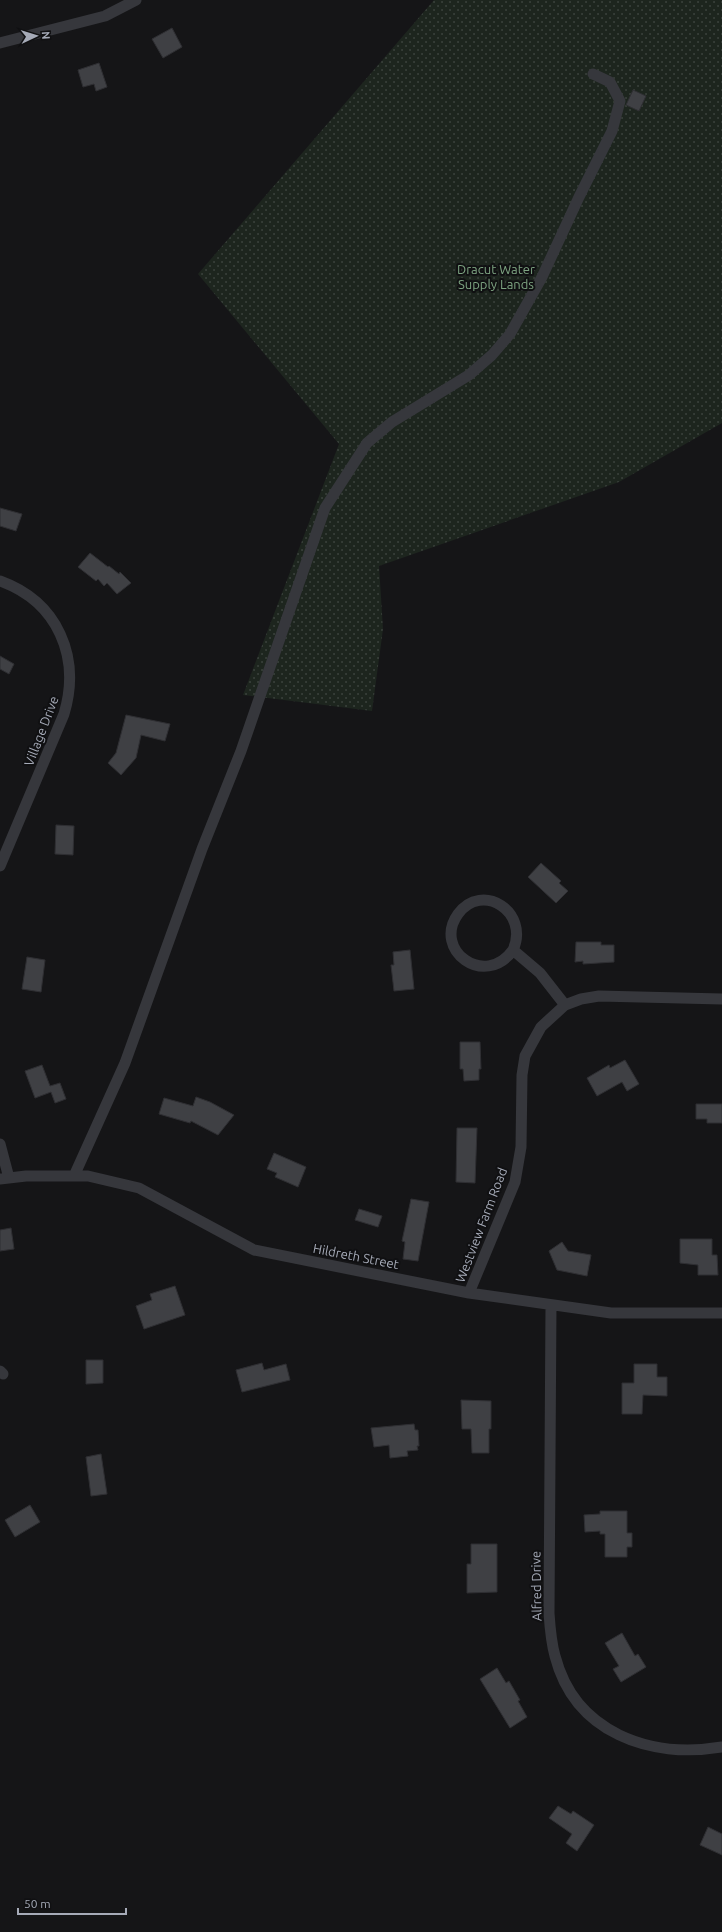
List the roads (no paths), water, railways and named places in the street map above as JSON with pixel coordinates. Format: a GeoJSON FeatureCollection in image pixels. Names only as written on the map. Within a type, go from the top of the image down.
{"type":"FeatureCollection","features":[{"type":"Feature","properties":{"kind":"street"},"geometry":{"type":"LineString","coordinates":[[0,43],[105,16],[136,0]]}},
{"type":"Feature","properties":{"kind":"street"},"geometry":{"type":"LineString","coordinates":[[74,1176],[125,1064],[202,849],[241,752],[325,508],[367,442],[392,422],[469,375],[492,355],[510,334],[542,277],[579,197],[612,131],[620,101],[610,82],[593,74]]}},
{"type":"Feature","properties":{"kind":"street","name":"Village Drive"},"geometry":{"type":"LineString","coordinates":[[0,581],[19,590],[32,599],[54,622],[67,651],[71,683],[64,714],[0,866]]}},
{"type":"Feature","properties":{"kind":"street"},"geometry":{"type":"LineString","coordinates":[[482,901],[496,903],[502,906],[512,916],[517,930],[516,944],[513,950],[503,961],[490,966],[476,966],[463,959],[458,954],[452,941],[452,927],[458,914],[468,905],[482,901]]}},
{"type":"Feature","properties":{"kind":"street"},"geometry":{"type":"LineString","coordinates":[[513,950],[540,973],[565,1005]]}},
{"type":"Feature","properties":{"kind":"street","name":"Westview Farm Road"},"geometry":{"type":"LineString","coordinates":[[469,1293],[516,1176],[521,1147],[522,1075],[525,1056],[541,1027],[565,1005],[580,999],[599,996],[722,999]]}},
{"type":"Feature","properties":{"kind":"street"},"geometry":{"type":"LineString","coordinates":[[0,1144],[4,1178]]}},
{"type":"Feature","properties":{"kind":"street","name":"Hildreth Street"},"geometry":{"type":"LineString","coordinates":[[4,1178],[26,1176],[88,1176],[139,1188],[254,1250],[469,1293],[611,1313],[722,1313]]}},
{"type":"Feature","properties":{"kind":"street","name":"Alfred Drive"},"geometry":{"type":"LineString","coordinates":[[551,1305],[549,1613],[555,1657],[563,1677],[574,1696],[587,1713],[603,1727],[619,1736],[637,1743],[678,1750],[697,1750],[722,1747]]}},
{"type":"Feature","properties":{"kind":"park label","name":"Dracut Water Supply Lands"},"geometry":{"type":"Point","coordinates":[496,276]}}]}
